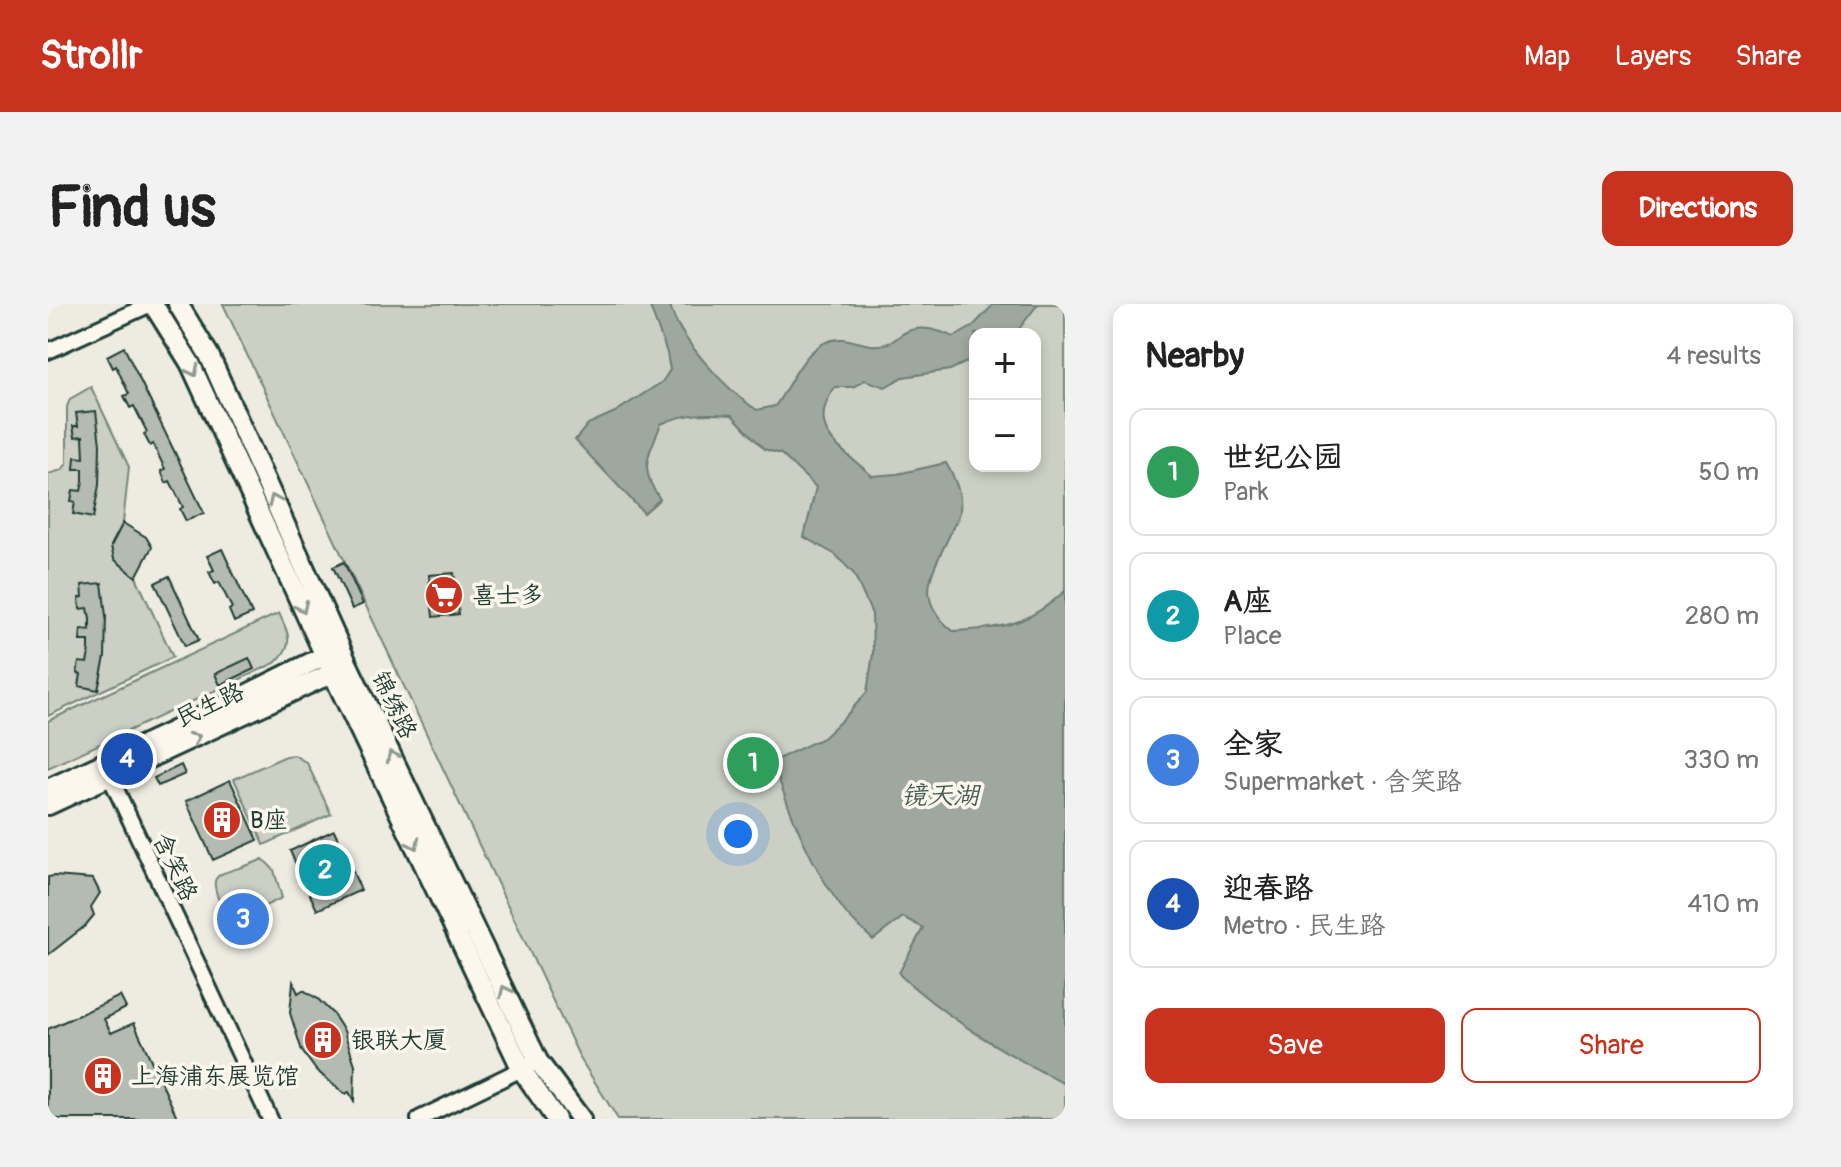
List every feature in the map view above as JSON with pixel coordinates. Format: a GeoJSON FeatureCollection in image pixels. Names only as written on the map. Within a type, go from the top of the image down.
{"type":"FeatureCollection","features":[{"type":"Feature","properties":{"kind":"main road","name":"锦绣路"},"geometry":{"type":"LineString","coordinates":[[152,304],[190,363],[337,660],[556,1119]]}},
{"type":"Feature","properties":{"kind":"main road","name":"锦绣路"},"geometry":{"type":"LineString","coordinates":[[178,304],[209,355],[337,660]]}},
{"type":"Feature","properties":{"kind":"main road","name":"民生路"},"geometry":{"type":"LineString","coordinates":[[48,805],[107,771],[337,660]]}},
{"type":"Feature","properties":{"kind":"main road","name":"民生路"},"geometry":{"type":"LineString","coordinates":[[48,789],[107,771]]}},
{"type":"Feature","properties":{"kind":"main road","name":"锦绣路"},"geometry":{"type":"LineString","coordinates":[[530,1066],[581,1119]]}},
{"type":"Feature","properties":{"kind":"street"},"geometry":{"type":"LineString","coordinates":[[48,351],[152,304]]}},
{"type":"Feature","properties":{"kind":"street","name":"含笑路"},"geometry":{"type":"LineString","coordinates":[[107,771],[270,1119]]}},
{"type":"Feature","properties":{"kind":"street"},"geometry":{"type":"LineString","coordinates":[[419,1119],[530,1066]]}},
{"type":"Feature","properties":{"kind":"shaded area"},"geometry":{"type":"Polygon","coordinates":[[[223,304],[1065,304],[1065,1119],[618,1119],[581,1060],[223,304]]]}},
{"type":"Feature","properties":{"kind":"shaded area"},"geometry":{"type":"Polygon","coordinates":[[[91,387],[129,467],[123,523],[111,546],[114,559],[136,577],[173,657],[48,716],[48,474],[62,470],[67,463],[67,407],[70,399],[91,387]]]}},
{"type":"Feature","properties":{"kind":"shaded area"},"geometry":{"type":"Polygon","coordinates":[[[279,613],[288,645],[275,663],[48,768],[48,721],[279,613]]]}},
{"type":"Feature","properties":{"kind":"shaded area"},"geometry":{"type":"Polygon","coordinates":[[[294,755],[307,763],[331,814],[264,845],[234,779],[294,755]]]}},
{"type":"Feature","properties":{"kind":"shaded area"},"geometry":{"type":"Polygon","coordinates":[[[263,859],[274,870],[282,898],[229,923],[215,890],[215,881],[225,872],[263,859]]]}},
{"type":"Feature","properties":{"kind":"water","name":"镜天湖"},"geometry":{"type":"Polygon","coordinates":[[[649,304],[670,304],[682,332],[705,363],[757,410],[775,406],[810,354],[830,340],[880,345],[912,330],[924,328],[954,337],[969,329],[969,361],[950,370],[903,377],[885,387],[865,380],[853,387],[835,387],[823,415],[825,427],[838,447],[872,476],[946,463],[959,491],[960,512],[934,569],[929,593],[940,618],[953,631],[1014,623],[1038,612],[1065,591],[1065,1084],[980,1036],[901,976],[899,973],[923,928],[903,917],[873,940],[849,917],[831,891],[793,819],[773,761],[823,738],[845,717],[867,692],[873,654],[872,614],[854,574],[836,555],[804,537],[816,487],[781,454],[764,449],[732,415],[687,416],[661,424],[647,462],[649,479],[660,499],[644,513],[575,440],[588,424],[615,412],[662,382],[670,370],[649,304]]]}},
{"type":"Feature","properties":{"kind":"water","name":"镜天湖"},"geometry":{"type":"Polygon","coordinates":[[[994,304],[1038,304],[1020,328],[970,328],[994,304]]]}},
{"type":"Feature","properties":{"kind":"building"},"geometry":{"type":"Polygon","coordinates":[[[124,347],[204,513],[186,521],[180,509],[183,507],[170,481],[166,483],[161,471],[165,469],[153,444],[150,446],[144,434],[147,432],[134,406],[130,408],[124,396],[129,394],[116,366],[113,368],[107,356],[124,347]]]}},
{"type":"Feature","properties":{"kind":"building"},"geometry":{"type":"Polygon","coordinates":[[[96,411],[100,445],[99,485],[93,518],[73,514],[73,490],[81,491],[83,481],[83,469],[74,469],[75,457],[84,458],[83,436],[75,437],[73,426],[78,426],[76,413],[96,411]]]}},
{"type":"Feature","properties":{"kind":"building"},"geometry":{"type":"Polygon","coordinates":[[[123,523],[146,537],[152,547],[136,577],[114,559],[111,546],[123,523]]]}},
{"type":"Feature","properties":{"kind":"building"},"geometry":{"type":"Polygon","coordinates":[[[222,549],[252,614],[234,622],[229,610],[232,608],[219,582],[215,584],[209,572],[214,570],[207,556],[222,549]]]}},
{"type":"Feature","properties":{"kind":"building"},"geometry":{"type":"Polygon","coordinates":[[[344,562],[363,604],[352,609],[333,567],[344,562]]]}},
{"type":"Feature","properties":{"kind":"building","name":"喜士多"},"geometry":{"type":"Polygon","coordinates":[[[454,573],[459,614],[433,617],[429,575],[454,573]]]}},
{"type":"Feature","properties":{"kind":"building"},"geometry":{"type":"Polygon","coordinates":[[[169,576],[199,640],[185,646],[155,583],[169,576]]]}},
{"type":"Feature","properties":{"kind":"building"},"geometry":{"type":"Polygon","coordinates":[[[102,583],[106,616],[105,657],[98,690],[79,686],[79,662],[87,663],[89,653],[89,641],[80,641],[81,629],[90,630],[90,618],[88,608],[80,609],[79,598],[83,597],[82,585],[102,583]]]}},
{"type":"Feature","properties":{"kind":"building"},"geometry":{"type":"Polygon","coordinates":[[[249,658],[254,669],[220,685],[215,674],[249,658]]]}},
{"type":"Feature","properties":{"kind":"building"},"geometry":{"type":"Polygon","coordinates":[[[181,765],[185,774],[158,786],[154,778],[181,765]]]}},
{"type":"Feature","properties":{"kind":"building","name":"B座"},"geometry":{"type":"Polygon","coordinates":[[[230,780],[258,840],[213,860],[186,801],[230,780]]]}},
{"type":"Feature","properties":{"kind":"building"},"geometry":{"type":"Polygon","coordinates":[[[334,830],[361,890],[317,910],[290,851],[334,830]]]}},
{"type":"Feature","properties":{"kind":"building"},"geometry":{"type":"Polygon","coordinates":[[[48,877],[93,879],[100,893],[91,907],[94,915],[85,926],[48,955],[48,877]]]}},
{"type":"Feature","properties":{"kind":"building","name":"银联大厦"},"geometry":{"type":"Polygon","coordinates":[[[293,982],[298,993],[303,990],[318,999],[344,1031],[355,1065],[354,1101],[349,1092],[345,1094],[316,1070],[302,1051],[290,1013],[293,982]]]}},
{"type":"Feature","properties":{"kind":"building","name":"上海浦东展览馆"},"geometry":{"type":"Polygon","coordinates":[[[120,996],[126,1008],[104,1019],[111,1033],[134,1023],[178,1119],[48,1119],[48,1029],[120,996]]]}},
{"type":"Feature","properties":{"kind":"place","name":"喜士多"},"geometry":{"type":"Point","coordinates":[444,595]}},
{"type":"Feature","properties":{"kind":"place","name":"迎春路"},"geometry":{"type":"Point","coordinates":[127,759]}},
{"type":"Feature","properties":{"kind":"place","name":"世纪公园"},"geometry":{"type":"Point","coordinates":[753,763]}},
{"type":"Feature","properties":{"kind":"place","name":"B座"},"geometry":{"type":"Point","coordinates":[222,820]}},
{"type":"Feature","properties":{"kind":"place","name":"A座"},"geometry":{"type":"Point","coordinates":[325,870]}},
{"type":"Feature","properties":{"kind":"place","name":"全家"},"geometry":{"type":"Point","coordinates":[243,919]}},
{"type":"Feature","properties":{"kind":"place","name":"银联大厦"},"geometry":{"type":"Point","coordinates":[323,1040]}},
{"type":"Feature","properties":{"kind":"place","name":"上海浦东展览馆"},"geometry":{"type":"Point","coordinates":[103,1076]}}]}
